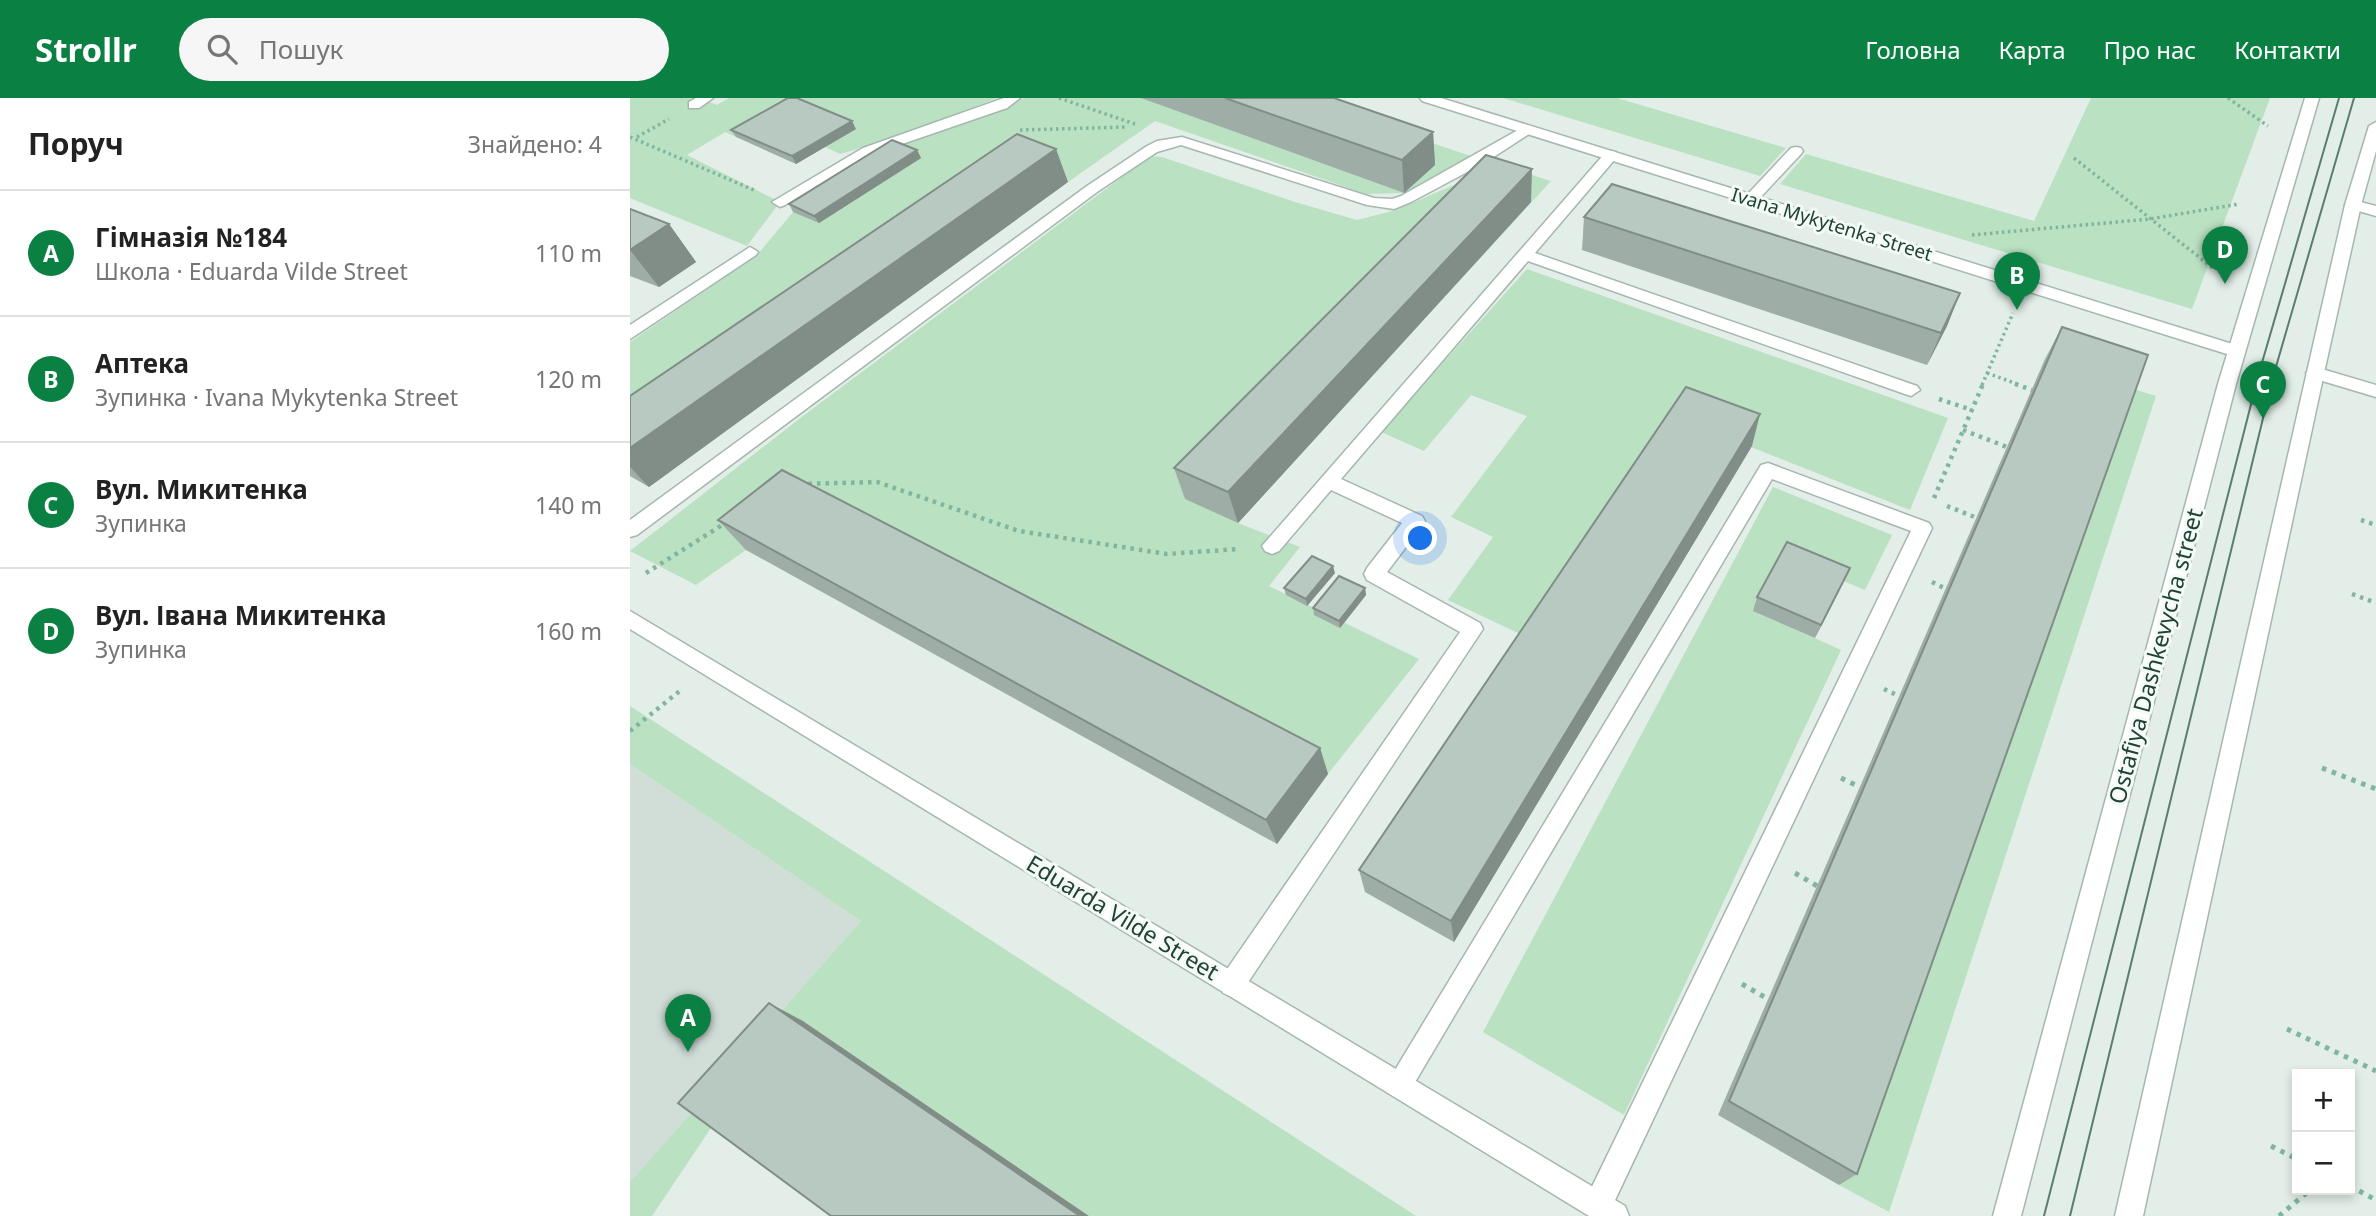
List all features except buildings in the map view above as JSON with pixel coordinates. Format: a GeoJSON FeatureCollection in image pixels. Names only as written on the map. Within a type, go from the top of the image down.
{"type":"FeatureCollection","features":[{"type":"Feature","properties":{"kind":"street"},"geometry":{"type":"LineString","coordinates":[[780,202],[868,151],[1002,106],[1013,98]]}},
{"type":"Feature","properties":{"kind":"street","name":"Ivana Mykytenka Street"},"geometry":{"type":"LineString","coordinates":[[1427,98],[2236,351]]}},
{"type":"Feature","properties":{"kind":"street","name":"Ostafiya Dashkevycha street"},"geometry":{"type":"LineString","coordinates":[[2007,1216],[2236,351],[2312,98]]}},
{"type":"Feature","properties":{"kind":"street"},"geometry":{"type":"LineString","coordinates":[[2129,1216],[2315,373],[2354,205],[2373,151],[2376,126]]}},
{"type":"Feature","properties":{"kind":"street"},"geometry":{"type":"LineString","coordinates":[[630,530],[1092,189],[1162,144],[1182,141],[1373,202],[1394,204],[1481,159],[1527,129]]}},
{"type":"Feature","properties":{"kind":"street"},"geometry":{"type":"LineString","coordinates":[[1751,199],[1796,151]]}},
{"type":"Feature","properties":{"kind":"street"},"geometry":{"type":"LineString","coordinates":[[1272,546],[1611,155]]}},
{"type":"Feature","properties":{"kind":"street"},"geometry":{"type":"LineString","coordinates":[[2354,205],[2376,211]]}},
{"type":"Feature","properties":{"kind":"street"},"geometry":{"type":"LineString","coordinates":[[630,333],[750,253]]}},
{"type":"Feature","properties":{"kind":"street"},"geometry":{"type":"LineString","coordinates":[[1525,255],[1911,390]]}},
{"type":"Feature","properties":{"kind":"street"},"geometry":{"type":"LineString","coordinates":[[2315,373],[2376,391]]}},
{"type":"Feature","properties":{"kind":"street"},"geometry":{"type":"LineString","coordinates":[[1399,1085],[1768,470],[1922,528],[1606,1211]]}},
{"type":"Feature","properties":{"kind":"street"},"geometry":{"type":"LineString","coordinates":[[1232,984],[1473,629],[1374,574],[1415,522],[1329,481]]}},
{"type":"Feature","properties":{"kind":"street","name":"Eduarda Vilde Street"},"geometry":{"type":"LineString","coordinates":[[630,619],[1606,1211]]}},
{"type":"Feature","properties":{"kind":"path"},"geometry":{"type":"LineString","coordinates":[[1020,130],[1142,127],[1059,98]]}},
{"type":"Feature","properties":{"kind":"path"},"geometry":{"type":"LineString","coordinates":[[2228,98],[2268,126]]}},
{"type":"Feature","properties":{"kind":"path"},"geometry":{"type":"LineString","coordinates":[[636,138],[700,101]]}},
{"type":"Feature","properties":{"kind":"path"},"geometry":{"type":"LineString","coordinates":[[630,137],[780,202]]}},
{"type":"Feature","properties":{"kind":"path"},"geometry":{"type":"LineString","coordinates":[[2074,158],[2214,270]]}},
{"type":"Feature","properties":{"kind":"path"},"geometry":{"type":"LineString","coordinates":[[1967,236],[2150,219],[2239,204]]}},
{"type":"Feature","properties":{"kind":"path"},"geometry":{"type":"LineString","coordinates":[[1977,518],[1934,500],[2014,310]]}},
{"type":"Feature","properties":{"kind":"path"},"geometry":{"type":"LineString","coordinates":[[1987,373],[2032,390]]}},
{"type":"Feature","properties":{"kind":"path"},"geometry":{"type":"LineString","coordinates":[[1963,430],[2007,447]]}},
{"type":"Feature","properties":{"kind":"path"},"geometry":{"type":"LineString","coordinates":[[794,488],[805,482],[877,482],[1019,531],[1167,554],[1272,546]]}},
{"type":"Feature","properties":{"kind":"path"},"geometry":{"type":"LineString","coordinates":[[2361,520],[2376,524]]}},
{"type":"Feature","properties":{"kind":"path"},"geometry":{"type":"LineString","coordinates":[[646,573],[728,521]]}},
{"type":"Feature","properties":{"kind":"path"},"geometry":{"type":"LineString","coordinates":[[2352,594],[2376,603]]}},
{"type":"Feature","properties":{"kind":"path"},"geometry":{"type":"LineString","coordinates":[[630,731],[708,667]]}},
{"type":"Feature","properties":{"kind":"path"},"geometry":{"type":"LineString","coordinates":[[2322,768],[2376,789]]}},
{"type":"Feature","properties":{"kind":"path"},"geometry":{"type":"LineString","coordinates":[[2287,1029],[2376,1071]]}},
{"type":"Feature","properties":{"kind":"path"},"geometry":{"type":"LineString","coordinates":[[2271,1146],[2292,1156]]}},
{"type":"Feature","properties":{"kind":"path"},"geometry":{"type":"LineString","coordinates":[[2355,1189],[2376,1200]]}},
{"type":"Feature","properties":{"kind":"path"},"geometry":{"type":"LineString","coordinates":[[2279,1216],[2304,1195]]}},
{"type":"Feature","properties":{"kind":"shaded area"},"geometry":{"type":"Polygon","coordinates":[[[630,764],[861,921],[630,1182],[630,764]]]}},
{"type":"Feature","properties":{"kind":"green space"},"geometry":{"type":"Polygon","coordinates":[[[630,98],[700,98],[717,105],[729,98],[997,98],[896,138],[840,154],[825,147],[855,128],[736,137],[725,132],[687,155],[780,202],[747,246],[630,198],[630,98]]]}},
{"type":"Feature","properties":{"kind":"green space"},"geometry":{"type":"Polygon","coordinates":[[[1025,98],[1142,98],[1404,193],[1366,194],[1155,121],[1068,182],[1030,167],[630,448],[630,342],[757,255],[793,212],[896,148],[1025,98]]]}},
{"type":"Feature","properties":{"kind":"green space"},"geometry":{"type":"Polygon","coordinates":[[[1295,98],[1471,156],[1404,193],[1432,167],[1295,98]]]}},
{"type":"Feature","properties":{"kind":"green space"},"geometry":{"type":"Polygon","coordinates":[[[1503,98],[1617,98],[1786,148],[1760,176],[1503,98]]]}},
{"type":"Feature","properties":{"kind":"green space"},"geometry":{"type":"Polygon","coordinates":[[[2091,98],[2270,98],[2192,309],[1780,184],[1806,154],[2034,221],[2091,98]]]}},
{"type":"Feature","properties":{"kind":"green space"},"geometry":{"type":"Polygon","coordinates":[[[1150,156],[1162,157],[1357,220],[1396,210],[1500,165],[1551,181],[1238,523],[1300,547],[1269,586],[1419,659],[1328,774],[807,501],[746,550],[696,585],[630,551],[799,419],[1150,156]]]}},
{"type":"Feature","properties":{"kind":"green space"},"geometry":{"type":"Polygon","coordinates":[[[1527,269],[1948,418],[1910,510],[1680,419],[1533,640],[1448,600],[1493,537],[1451,517],[1527,416],[1471,395],[1424,451],[1381,432],[1527,269]]]}},
{"type":"Feature","properties":{"kind":"green space"},"geometry":{"type":"Polygon","coordinates":[[[2127,387],[2156,396],[1889,1212],[1839,1185],[2127,387]]]}},
{"type":"Feature","properties":{"kind":"green space"},"geometry":{"type":"Polygon","coordinates":[[[1773,487],[1892,535],[1865,590],[1783,556],[1753,610],[1841,650],[1624,1115],[1483,1032],[1773,487]]]}},
{"type":"Feature","properties":{"kind":"green space"},"geometry":{"type":"Polygon","coordinates":[[[630,706],[1416,1216],[1089,1216],[803,1021],[719,1116],[652,1216],[630,1216],[630,1182],[861,921],[630,764],[630,706]]]}},
{"type":"Feature","properties":{"kind":"tram line"},"geometry":{"type":"LineString","coordinates":[[2044,1216],[2259,373],[2339,98]]}},
{"type":"Feature","properties":{"kind":"tram line"},"geometry":{"type":"LineString","coordinates":[[2070,1216],[2273,377],[2354,98]]}},
{"type":"Feature","properties":{"kind":"place","name":"Вул. Івана Микитенка"},"geometry":{"type":"Point","coordinates":[2225,284]}},
{"type":"Feature","properties":{"kind":"place","name":"Аптека"},"geometry":{"type":"Point","coordinates":[2017,310]}},
{"type":"Feature","properties":{"kind":"place","name":"Вул. Микитенка"},"geometry":{"type":"Point","coordinates":[2263,419]}},
{"type":"Feature","properties":{"kind":"place","name":"Гімназія №184"},"geometry":{"type":"Point","coordinates":[688,1052]}}]}
